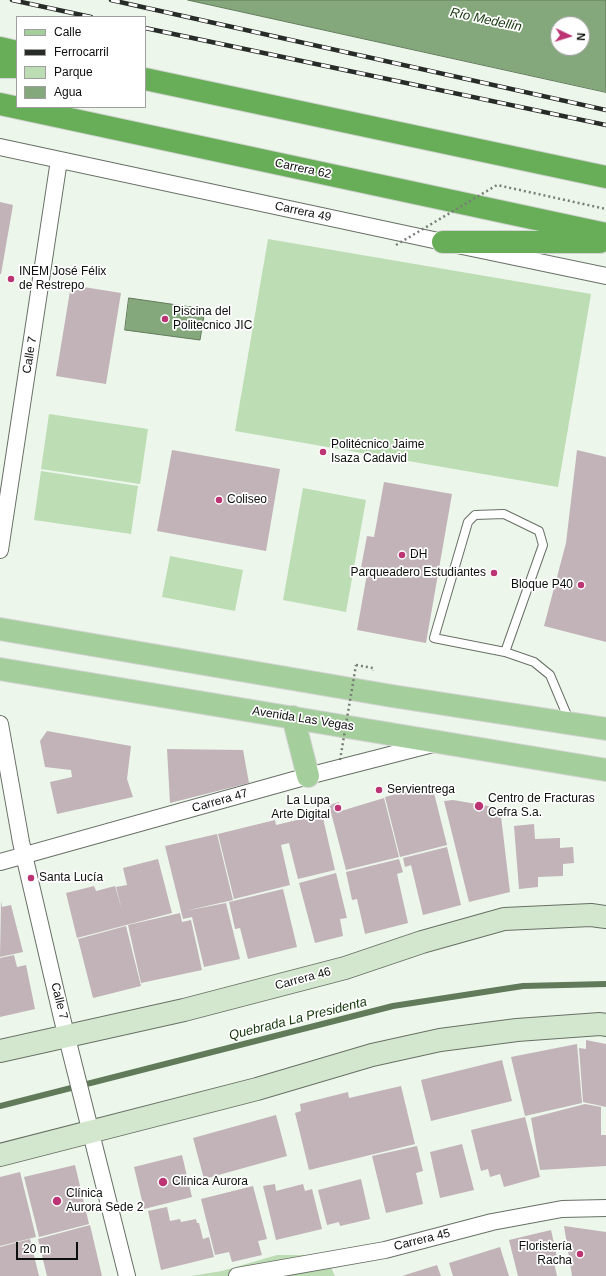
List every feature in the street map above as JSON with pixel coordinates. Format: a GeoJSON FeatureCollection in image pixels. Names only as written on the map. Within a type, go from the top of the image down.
{"type":"FeatureCollection","features":[{"type":"Feature","properties":{"kind":"highway"},"geometry":{"type":"LineString","coordinates":[[0,48],[16,52]]}},
{"type":"Feature","properties":{"kind":"highway"},"geometry":{"type":"LineString","coordinates":[[0,67],[16,67]]}},
{"type":"Feature","properties":{"kind":"highway"},"geometry":{"type":"LineString","coordinates":[[146,79],[606,177]]}},
{"type":"Feature","properties":{"kind":"highway","name":"Carrera 62"},"geometry":{"type":"LineString","coordinates":[[0,104],[16,107]]}},
{"type":"Feature","properties":{"kind":"highway","name":"Carrera 62"},"geometry":{"type":"LineString","coordinates":[[19,108],[606,234]]}},
{"type":"Feature","properties":{"kind":"highway"},"geometry":{"type":"LineString","coordinates":[[443,242],[606,242]]}},
{"type":"Feature","properties":{"kind":"main road"},"geometry":{"type":"LineString","coordinates":[[0,628],[392,696],[606,729]]}},
{"type":"Feature","properties":{"kind":"main road","name":"Avenida Las Vegas"},"geometry":{"type":"LineString","coordinates":[[0,669],[606,770]]}},
{"type":"Feature","properties":{"kind":"main road"},"geometry":{"type":"LineString","coordinates":[[293,717],[308,776]]}},
{"type":"Feature","properties":{"kind":"street","name":"Carrera 49"},"geometry":{"type":"LineString","coordinates":[[0,147],[606,276]]}},
{"type":"Feature","properties":{"kind":"street","name":"Calle 7"},"geometry":{"type":"LineString","coordinates":[[0,550],[59,160]]}},
{"type":"Feature","properties":{"kind":"street","name":"Calle 7"},"geometry":{"type":"LineString","coordinates":[[0,724],[24,856],[127,1276]]}},
{"type":"Feature","properties":{"kind":"street","name":"Carrera 47"},"geometry":{"type":"LineString","coordinates":[[0,862],[308,776],[440,742]]}},
{"type":"Feature","properties":{"kind":"street","name":"Carrera 46"},"geometry":{"type":"LineString","coordinates":[[0,1051],[184,1010],[345,968],[422,942],[504,920],[591,915],[606,917]]}},
{"type":"Feature","properties":{"kind":"street"},"geometry":{"type":"LineString","coordinates":[[0,1156],[257,1089],[372,1055],[440,1040],[517,1030],[600,1024],[606,1025]]}},
{"type":"Feature","properties":{"kind":"street","name":"Carrera 45"},"geometry":{"type":"LineString","coordinates":[[237,1276],[384,1250],[492,1222],[554,1210],[606,1208]]}},
{"type":"Feature","properties":{"kind":"lane"},"geometry":{"type":"LineString","coordinates":[[505,652],[542,545],[541,538],[539,531],[504,514],[475,515],[468,522],[434,638],[505,652],[534,662],[550,675],[570,723]]}},
{"type":"Feature","properties":{"kind":"path"},"geometry":{"type":"LineString","coordinates":[[396,245],[497,185],[606,209]]}},
{"type":"Feature","properties":{"kind":"path"},"geometry":{"type":"LineString","coordinates":[[340,760],[356,665]]}},
{"type":"Feature","properties":{"kind":"green space"},"geometry":{"type":"Polygon","coordinates":[[[268,239],[591,294],[558,487],[235,431],[268,239]]]}},
{"type":"Feature","properties":{"kind":"green space"},"geometry":{"type":"Polygon","coordinates":[[[49,414],[148,429],[140,484],[41,469],[49,414]]]}},
{"type":"Feature","properties":{"kind":"green space"},"geometry":{"type":"Polygon","coordinates":[[[41,471],[138,486],[131,534],[34,520],[41,471]]]}},
{"type":"Feature","properties":{"kind":"green space"},"geometry":{"type":"Polygon","coordinates":[[[303,488],[366,500],[346,612],[283,600],[303,488]]]}},
{"type":"Feature","properties":{"kind":"green space"},"geometry":{"type":"Polygon","coordinates":[[[170,556],[243,570],[235,611],[162,597],[170,556]]]}},
{"type":"Feature","properties":{"kind":"green space"},"geometry":{"type":"Polygon","coordinates":[[[277,1255],[307,1255],[329,1263],[335,1276],[191,1276],[222,1271],[277,1255]]]}},
{"type":"Feature","properties":{"kind":"water","name":"Río Medellín"},"geometry":{"type":"Polygon","coordinates":[[[188,0],[606,0],[606,92],[188,0]]]}},
{"type":"Feature","properties":{"kind":"water","name":"Piscina del Politecnico JIC"},"geometry":{"type":"Polygon","coordinates":[[[129,298],[205,309],[200,340],[125,330],[129,298]]]}},
{"type":"Feature","properties":{"kind":"building"},"geometry":{"type":"Polygon","coordinates":[[[0,202],[13,205],[1,274],[0,274],[0,202]]]}},
{"type":"Feature","properties":{"kind":"building"},"geometry":{"type":"Polygon","coordinates":[[[71,285],[121,293],[106,384],[56,376],[71,285]]]}},
{"type":"Feature","properties":{"kind":"building","name":"Coliseo"},"geometry":{"type":"Polygon","coordinates":[[[172,450],[280,469],[266,551],[157,531],[172,450]]]}},
{"type":"Feature","properties":{"kind":"building","name":"Bloque P40"},"geometry":{"type":"Polygon","coordinates":[[[577,450],[606,457],[606,642],[544,626],[566,543],[577,450]]]}},
{"type":"Feature","properties":{"kind":"building","name":"DH"},"geometry":{"type":"Polygon","coordinates":[[[384,482],[452,494],[426,643],[357,630],[367,574],[360,573],[367,536],[374,537],[384,482]]]}},
{"type":"Feature","properties":{"kind":"building"},"geometry":{"type":"Polygon","coordinates":[[[47,731],[131,746],[127,779],[133,797],[57,814],[50,782],[72,777],[71,770],[45,767],[40,741],[47,731]]]}},
{"type":"Feature","properties":{"kind":"building"},"geometry":{"type":"Polygon","coordinates":[[[167,749],[243,750],[249,783],[170,803],[167,749]]]}},
{"type":"Feature","properties":{"kind":"building"},"geometry":{"type":"Polygon","coordinates":[[[432,785],[447,845],[400,857],[385,797],[432,785]]]}},
{"type":"Feature","properties":{"kind":"building"},"geometry":{"type":"Polygon","coordinates":[[[384,798],[399,857],[346,870],[329,805],[339,802],[341,811],[384,798]]]}},
{"type":"Feature","properties":{"kind":"building"},"geometry":{"type":"Polygon","coordinates":[[[453,800],[500,808],[510,892],[469,902],[444,801],[453,800]]]}},
{"type":"Feature","properties":{"kind":"building"},"geometry":{"type":"Polygon","coordinates":[[[322,814],[335,870],[298,879],[289,843],[281,845],[290,885],[234,899],[218,834],[275,820],[276,825],[322,814]]]}},
{"type":"Feature","properties":{"kind":"building"},"geometry":{"type":"Polygon","coordinates":[[[534,824],[535,839],[560,838],[560,848],[573,847],[574,863],[563,864],[563,876],[538,877],[538,887],[519,889],[514,826],[534,824]]]}},
{"type":"Feature","properties":{"kind":"building"},"geometry":{"type":"Polygon","coordinates":[[[217,834],[233,900],[185,911],[226,903],[240,959],[204,967],[192,917],[183,919],[165,846],[217,834]]]}},
{"type":"Feature","properties":{"kind":"building"},"geometry":{"type":"Polygon","coordinates":[[[447,847],[461,905],[423,915],[411,865],[405,867],[403,858],[447,847]]]}},
{"type":"Feature","properties":{"kind":"building"},"geometry":{"type":"Polygon","coordinates":[[[158,859],[172,913],[77,938],[66,893],[94,886],[96,891],[115,886],[122,910],[116,887],[127,885],[123,868],[158,859]]]}},
{"type":"Feature","properties":{"kind":"building"},"geometry":{"type":"Polygon","coordinates":[[[399,859],[403,872],[397,874],[408,923],[365,934],[357,899],[352,900],[346,872],[399,859]]]}},
{"type":"Feature","properties":{"kind":"building"},"geometry":{"type":"Polygon","coordinates":[[[336,873],[347,918],[340,919],[343,936],[315,943],[299,883],[336,873]]]}},
{"type":"Feature","properties":{"kind":"building"},"geometry":{"type":"Polygon","coordinates":[[[283,889],[297,947],[248,959],[240,928],[235,929],[229,902],[283,889]]]}},
{"type":"Feature","properties":{"kind":"building"},"geometry":{"type":"Polygon","coordinates":[[[1,901],[2,907],[11,905],[23,952],[0,957],[1,901]]]}},
{"type":"Feature","properties":{"kind":"building"},"geometry":{"type":"Polygon","coordinates":[[[180,913],[182,922],[191,920],[202,970],[141,983],[128,925],[180,913]]]}},
{"type":"Feature","properties":{"kind":"building"},"geometry":{"type":"Polygon","coordinates":[[[126,926],[141,986],[93,998],[78,939],[126,926]]]}},
{"type":"Feature","properties":{"kind":"building"},"geometry":{"type":"Polygon","coordinates":[[[14,955],[17,967],[26,965],[35,1009],[0,1017],[0,958],[14,955]]]}},
{"type":"Feature","properties":{"kind":"building"},"geometry":{"type":"Polygon","coordinates":[[[586,1040],[606,1044],[606,1107],[583,1102],[579,1048],[586,1049],[586,1040]]]}},
{"type":"Feature","properties":{"kind":"building"},"geometry":{"type":"Polygon","coordinates":[[[577,1044],[582,1103],[525,1116],[511,1057],[577,1044]]]}},
{"type":"Feature","properties":{"kind":"building"},"geometry":{"type":"Polygon","coordinates":[[[502,1060],[512,1101],[431,1121],[421,1080],[502,1060]]]}},
{"type":"Feature","properties":{"kind":"building"},"geometry":{"type":"Polygon","coordinates":[[[401,1086],[415,1144],[309,1170],[295,1113],[301,1111],[300,1104],[348,1092],[349,1098],[401,1086]]]}},
{"type":"Feature","properties":{"kind":"building"},"geometry":{"type":"Polygon","coordinates":[[[585,1104],[601,1107],[601,1135],[606,1135],[606,1166],[540,1170],[531,1118],[585,1104]]]}},
{"type":"Feature","properties":{"kind":"building"},"geometry":{"type":"Polygon","coordinates":[[[276,1115],[287,1156],[204,1179],[193,1138],[276,1115]]]}},
{"type":"Feature","properties":{"kind":"building"},"geometry":{"type":"Polygon","coordinates":[[[525,1117],[540,1177],[504,1187],[500,1174],[490,1177],[488,1169],[481,1171],[471,1130],[525,1117]]]}},
{"type":"Feature","properties":{"kind":"building"},"geometry":{"type":"Polygon","coordinates":[[[462,1144],[474,1190],[440,1198],[430,1152],[462,1144]]]}},
{"type":"Feature","properties":{"kind":"building"},"geometry":{"type":"Polygon","coordinates":[[[417,1146],[423,1171],[416,1173],[423,1204],[386,1213],[372,1156],[417,1146]]]}},
{"type":"Feature","properties":{"kind":"building","name":"Clínica Aurora"},"geometry":{"type":"Polygon","coordinates":[[[182,1155],[192,1197],[144,1209],[134,1167],[182,1155]]]}},
{"type":"Feature","properties":{"kind":"building","name":"Clínica Aurora Sede 2"},"geometry":{"type":"Polygon","coordinates":[[[75,1165],[89,1224],[39,1237],[24,1177],[75,1165]]]}},
{"type":"Feature","properties":{"kind":"building"},"geometry":{"type":"Polygon","coordinates":[[[20,1172],[36,1237],[0,1246],[0,1177],[20,1172]]]}},
{"type":"Feature","properties":{"kind":"building"},"geometry":{"type":"Polygon","coordinates":[[[361,1179],[370,1219],[340,1226],[339,1222],[327,1225],[318,1190],[361,1179]]]}},
{"type":"Feature","properties":{"kind":"building"},"geometry":{"type":"Polygon","coordinates":[[[275,1184],[276,1191],[303,1184],[305,1191],[312,1189],[322,1229],[276,1240],[263,1186],[275,1184]]]}},
{"type":"Feature","properties":{"kind":"building"},"geometry":{"type":"Polygon","coordinates":[[[253,1186],[267,1239],[258,1241],[262,1255],[232,1262],[229,1252],[215,1255],[201,1199],[253,1186]]]}},
{"type":"Feature","properties":{"kind":"building"},"geometry":{"type":"Polygon","coordinates":[[[167,1207],[170,1221],[180,1219],[181,1222],[196,1219],[197,1223],[199,1223],[203,1239],[209,1237],[214,1257],[161,1270],[148,1211],[167,1207]]]}},
{"type":"Feature","properties":{"kind":"building"},"geometry":{"type":"Polygon","coordinates":[[[90,1225],[102,1276],[47,1276],[38,1239],[90,1225]]]}},
{"type":"Feature","properties":{"kind":"building"},"geometry":{"type":"Polygon","coordinates":[[[564,1226],[606,1232],[606,1276],[572,1276],[564,1226]]]}},
{"type":"Feature","properties":{"kind":"building"},"geometry":{"type":"Polygon","coordinates":[[[551,1230],[557,1257],[553,1258],[557,1276],[518,1276],[509,1240],[551,1230]]]}},
{"type":"Feature","properties":{"kind":"building"},"geometry":{"type":"Polygon","coordinates":[[[30,1239],[39,1276],[0,1276],[0,1247],[30,1239]]]}},
{"type":"Feature","properties":{"kind":"building"},"geometry":{"type":"Polygon","coordinates":[[[500,1247],[509,1276],[453,1276],[449,1263],[500,1247]]]}},
{"type":"Feature","properties":{"kind":"building"},"geometry":{"type":"Polygon","coordinates":[[[437,1265],[441,1276],[402,1276],[437,1265]]]}},
{"type":"Feature","properties":{"kind":"waterway","name":"Quebrada La Presidenta"},"geometry":{"type":"LineString","coordinates":[[0,1106],[393,1006],[523,986],[606,984]]}},
{"type":"Feature","properties":{"kind":"railway"},"geometry":{"type":"LineString","coordinates":[[12,0],[86,16]]}},
{"type":"Feature","properties":{"kind":"railway"},"geometry":{"type":"LineString","coordinates":[[111,0],[606,110]]}},
{"type":"Feature","properties":{"kind":"railway"},"geometry":{"type":"LineString","coordinates":[[146,28],[606,125]]}},
{"type":"Feature","properties":{"kind":"place","name":"INEM José Félix de Restrepo"},"geometry":{"type":"Point","coordinates":[11,279]}},
{"type":"Feature","properties":{"kind":"place","name":"Piscina del Politecnico JIC"},"geometry":{"type":"Point","coordinates":[165,319]}},
{"type":"Feature","properties":{"kind":"place","name":"Politécnico Jaime Isaza Cadavid"},"geometry":{"type":"Point","coordinates":[323,452]}},
{"type":"Feature","properties":{"kind":"place","name":"Coliseo"},"geometry":{"type":"Point","coordinates":[219,500]}},
{"type":"Feature","properties":{"kind":"place","name":"DH"},"geometry":{"type":"Point","coordinates":[402,555]}},
{"type":"Feature","properties":{"kind":"place","name":"Parqueadero Estudiantes"},"geometry":{"type":"Point","coordinates":[494,573]}},
{"type":"Feature","properties":{"kind":"place","name":"Bloque P40"},"geometry":{"type":"Point","coordinates":[581,585]}},
{"type":"Feature","properties":{"kind":"place","name":"Servientrega"},"geometry":{"type":"Point","coordinates":[379,790]}},
{"type":"Feature","properties":{"kind":"place","name":"Centro de Fracturas Cefra S.a."},"geometry":{"type":"Point","coordinates":[479,806]}},
{"type":"Feature","properties":{"kind":"place","name":"La Lupa Arte Digital"},"geometry":{"type":"Point","coordinates":[338,808]}},
{"type":"Feature","properties":{"kind":"place","name":"Santa Lucía"},"geometry":{"type":"Point","coordinates":[31,878]}},
{"type":"Feature","properties":{"kind":"place","name":"Clínica Aurora"},"geometry":{"type":"Point","coordinates":[163,1182]}},
{"type":"Feature","properties":{"kind":"place","name":"Clínica Aurora Sede 2"},"geometry":{"type":"Point","coordinates":[57,1201]}},
{"type":"Feature","properties":{"kind":"place","name":"Floristería Racha"},"geometry":{"type":"Point","coordinates":[580,1254]}}]}
